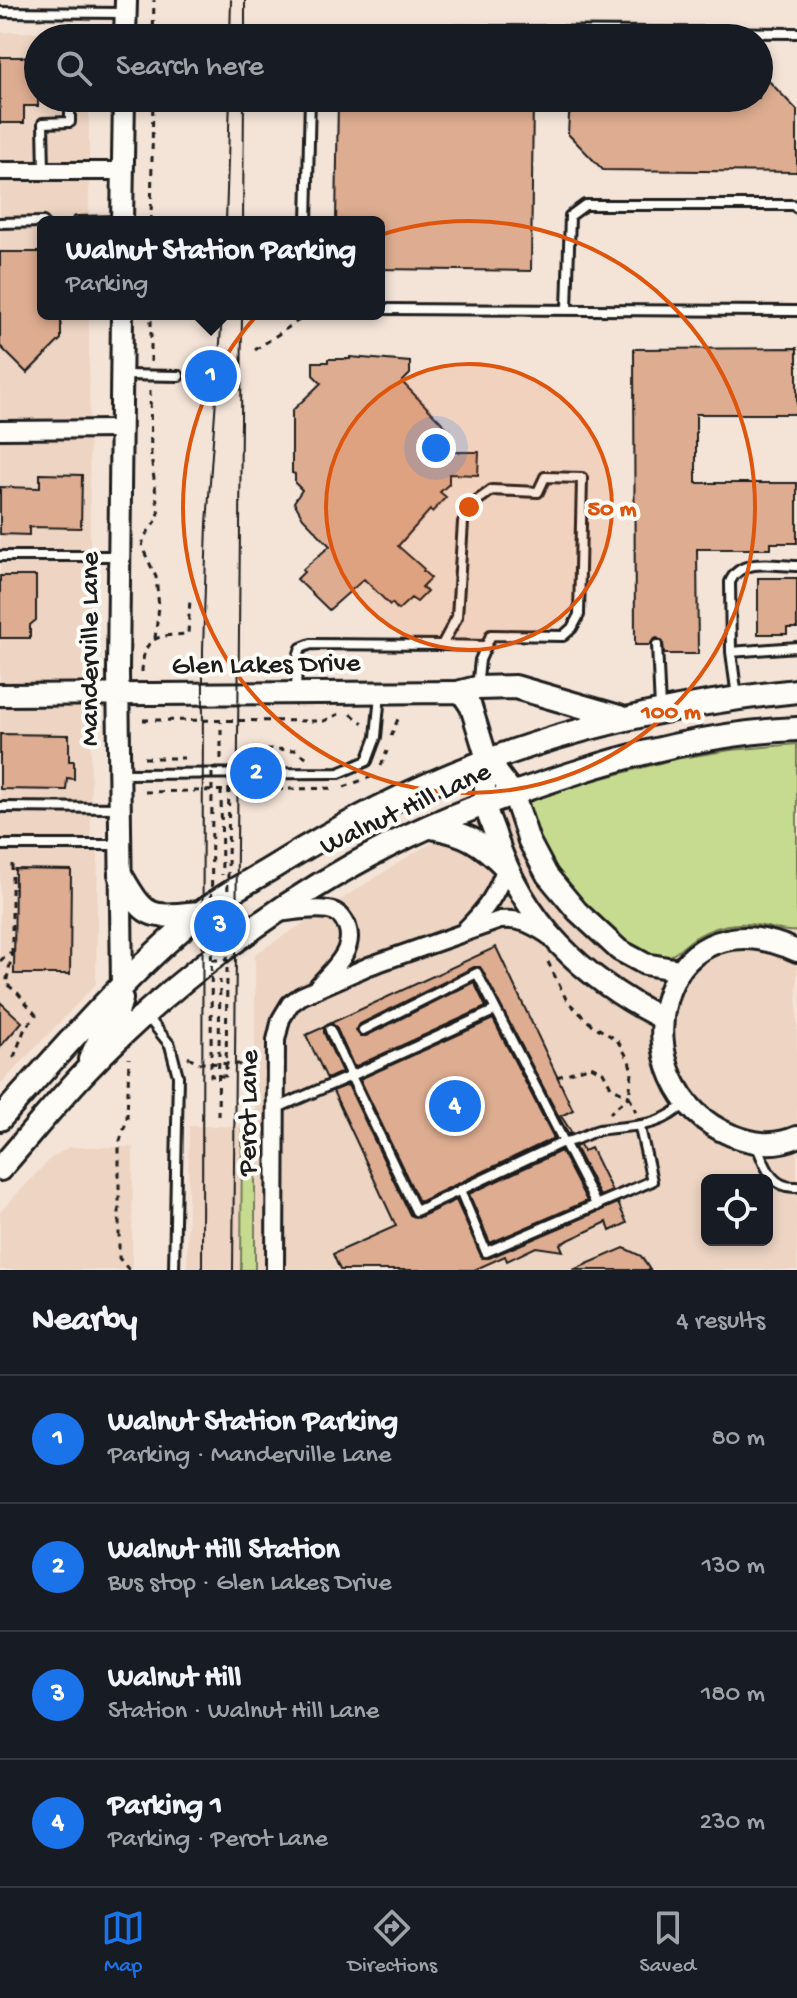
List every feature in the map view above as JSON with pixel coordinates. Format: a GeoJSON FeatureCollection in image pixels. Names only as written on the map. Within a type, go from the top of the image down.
{"type":"FeatureCollection","features":[{"type":"Feature","properties":{"kind":"main road"},"geometry":{"type":"LineString","coordinates":[[469,690],[515,687],[624,718]]}},
{"type":"Feature","properties":{"kind":"main road","name":"Walnut Hill Lane"},"geometry":{"type":"LineString","coordinates":[[4,1108],[122,984],[200,913],[355,818],[487,759],[555,737],[660,710],[797,691]]}},
{"type":"Feature","properties":{"kind":"main road","name":"Walnut Hill Lane"},"geometry":{"type":"LineString","coordinates":[[0,1169],[85,1072],[184,981],[275,914],[391,844],[513,793],[584,770],[657,750],[797,729]]}},
{"type":"Feature","properties":{"kind":"main road"},"geometry":{"type":"LineString","coordinates":[[431,827],[470,837],[486,847],[506,867]]}},
{"type":"Feature","properties":{"kind":"main road"},"geometry":{"type":"LineString","coordinates":[[120,874],[137,905],[154,914],[200,913]]}},
{"type":"Feature","properties":{"kind":"main road"},"geometry":{"type":"LineString","coordinates":[[85,1072],[108,1022],[120,1006],[122,984]]}},
{"type":"Feature","properties":{"kind":"street"},"geometry":{"type":"LineString","coordinates":[[122,216],[124,112]]}},
{"type":"Feature","properties":{"kind":"street"},"geometry":{"type":"LineString","coordinates":[[0,171],[123,171]]}},
{"type":"Feature","properties":{"kind":"street","name":"Manderville Lane"},"geometry":{"type":"LineString","coordinates":[[122,320],[118,696],[122,984]]}},
{"type":"Feature","properties":{"kind":"street"},"geometry":{"type":"LineString","coordinates":[[0,430],[122,429]]}},
{"type":"Feature","properties":{"kind":"street"},"geometry":{"type":"LineString","coordinates":[[469,690],[487,759],[485,804],[506,867],[523,898],[549,935],[596,980],[661,1018]]}},
{"type":"Feature","properties":{"kind":"street","name":"Glen Lakes Drive"},"geometry":{"type":"LineString","coordinates":[[0,695],[469,690]]}},
{"type":"Feature","properties":{"kind":"street"},"geometry":{"type":"LineString","coordinates":[[487,759],[513,793],[536,857],[577,911],[633,959],[679,970]]}},
{"type":"Feature","properties":{"kind":"street"},"geometry":{"type":"LineString","coordinates":[[463,932],[486,909],[506,867]]}},
{"type":"Feature","properties":{"kind":"street"},"geometry":{"type":"LineString","coordinates":[[275,914],[331,910],[340,914],[346,923],[350,937],[347,949],[316,989]]}},
{"type":"Feature","properties":{"kind":"street","name":"Perot Lane"},"geometry":{"type":"LineString","coordinates":[[275,1270],[276,1040],[281,1019],[290,1004],[369,966],[500,920],[515,918],[549,935]]}},
{"type":"Feature","properties":{"kind":"street"},"geometry":{"type":"LineString","coordinates":[[797,951],[756,937],[716,942],[679,970],[667,991],[661,1018],[667,1062],[687,1102],[719,1130],[756,1143],[774,1144],[797,1137]]}},
{"type":"Feature","properties":{"kind":"lane"},"geometry":{"type":"LineString","coordinates":[[0,12],[126,6]]}},
{"type":"Feature","properties":{"kind":"lane"},"geometry":{"type":"LineString","coordinates":[[773,33],[797,33]]}},
{"type":"Feature","properties":{"kind":"lane"},"geometry":{"type":"LineString","coordinates":[[44,171],[43,123],[70,122],[70,112]]}},
{"type":"Feature","properties":{"kind":"lane"},"geometry":{"type":"LineString","coordinates":[[307,216],[310,112]]}},
{"type":"Feature","properties":{"kind":"lane"},"geometry":{"type":"LineString","coordinates":[[567,309],[570,216],[585,205],[793,205],[797,208]]}},
{"type":"Feature","properties":{"kind":"lane"},"geometry":{"type":"LineString","coordinates":[[0,223],[37,222]]}},
{"type":"Feature","properties":{"kind":"lane"},"geometry":{"type":"LineString","coordinates":[[385,309],[797,311]]}},
{"type":"Feature","properties":{"kind":"lane"},"geometry":{"type":"LineString","coordinates":[[122,375],[179,376]]}},
{"type":"Feature","properties":{"kind":"lane"},"geometry":{"type":"LineString","coordinates":[[442,645],[457,617],[463,522],[475,502],[492,490],[538,492],[545,477],[582,478],[579,615],[563,636],[491,635],[469,690]]}},
{"type":"Feature","properties":{"kind":"lane"},"geometry":{"type":"LineString","coordinates":[[0,556],[119,556]]}},
{"type":"Feature","properties":{"kind":"lane"},"geometry":{"type":"LineString","coordinates":[[737,697],[731,652],[730,582],[733,575],[748,566],[797,566]]}},
{"type":"Feature","properties":{"kind":"lane"},"geometry":{"type":"LineString","coordinates":[[296,693],[297,660],[301,648],[311,644],[485,646]]}},
{"type":"Feature","properties":{"kind":"lane"},"geometry":{"type":"LineString","coordinates":[[657,645],[660,710]]}},
{"type":"Feature","properties":{"kind":"lane"},"geometry":{"type":"LineString","coordinates":[[731,652],[797,647]]}},
{"type":"Feature","properties":{"kind":"lane"},"geometry":{"type":"LineString","coordinates":[[119,774],[339,773],[367,761],[376,737],[380,693]]}},
{"type":"Feature","properties":{"kind":"lane"},"geometry":{"type":"LineString","coordinates":[[0,807],[119,808]]}},
{"type":"Feature","properties":{"kind":"lane"},"geometry":{"type":"LineString","coordinates":[[0,845],[120,845]]}},
{"type":"Feature","properties":{"kind":"lane"},"geometry":{"type":"LineString","coordinates":[[363,1030],[477,973],[597,1206]]}},
{"type":"Feature","properties":{"kind":"lane"},"geometry":{"type":"LineString","coordinates":[[275,1109],[496,1010]]}},
{"type":"Feature","properties":{"kind":"lane"},"geometry":{"type":"LineString","coordinates":[[145,1015],[170,1045],[178,1076],[174,1270]]}},
{"type":"Feature","properties":{"kind":"lane"},"geometry":{"type":"LineString","coordinates":[[330,1030],[416,1211],[563,1142],[572,1142],[596,1131],[640,1128],[675,1114],[687,1102]]}},
{"type":"Feature","properties":{"kind":"lane"},"geometry":{"type":"LineString","coordinates":[[460,1190],[486,1252],[652,1181],[640,1128]]}},
{"type":"Feature","properties":{"kind":"lane"},"geometry":{"type":"LineString","coordinates":[[756,1143],[773,1181],[797,1187]]}},
{"type":"Feature","properties":{"kind":"path"},"geometry":{"type":"LineString","coordinates":[[153,24],[154,0]]}},
{"type":"Feature","properties":{"kind":"path"},"geometry":{"type":"LineString","coordinates":[[151,216],[153,112]]}},
{"type":"Feature","properties":{"kind":"path"},"geometry":{"type":"LineString","coordinates":[[151,320],[151,361]]}},
{"type":"Feature","properties":{"kind":"path"},"geometry":{"type":"LineString","coordinates":[[255,350],[299,320]]}},
{"type":"Feature","properties":{"kind":"path"},"geometry":{"type":"LineString","coordinates":[[150,389],[151,456],[159,517],[144,537],[142,547],[156,577],[159,607],[155,638]]}},
{"type":"Feature","properties":{"kind":"path"},"geometry":{"type":"LineString","coordinates":[[140,457],[151,456]]}},
{"type":"Feature","properties":{"kind":"path"},"geometry":{"type":"LineString","coordinates":[[142,672],[142,654],[146,645],[155,638],[188,634],[190,598]]}},
{"type":"Feature","properties":{"kind":"path"},"geometry":{"type":"LineString","coordinates":[[143,720],[324,721],[341,713],[354,714],[363,722],[365,731]]}},
{"type":"Feature","properties":{"kind":"path"},"geometry":{"type":"LineString","coordinates":[[209,758],[244,759],[271,749],[295,750],[305,758],[319,759]]}},
{"type":"Feature","properties":{"kind":"path"},"geometry":{"type":"LineString","coordinates":[[144,758],[184,758]]}},
{"type":"Feature","properties":{"kind":"path"},"geometry":{"type":"LineString","coordinates":[[212,769],[229,769],[226,1076],[211,1076],[212,960],[212,769]]}},
{"type":"Feature","properties":{"kind":"path"},"geometry":{"type":"LineString","coordinates":[[222,838],[222,887]]}},
{"type":"Feature","properties":{"kind":"path"},"geometry":{"type":"LineString","coordinates":[[12,855],[12,954],[6,984],[36,1015],[25,1028],[14,1057],[18,1060]]}},
{"type":"Feature","properties":{"kind":"path"},"geometry":{"type":"LineString","coordinates":[[0,961],[12,954]]}},
{"type":"Feature","properties":{"kind":"path"},"geometry":{"type":"LineString","coordinates":[[212,960],[227,960]]}},
{"type":"Feature","properties":{"kind":"path"},"geometry":{"type":"LineString","coordinates":[[548,961],[551,973],[567,1001],[591,1024],[617,1040],[629,1060],[632,1073],[629,1096],[640,1128]]}},
{"type":"Feature","properties":{"kind":"path"},"geometry":{"type":"LineString","coordinates":[[218,1116],[220,973]]}},
{"type":"Feature","properties":{"kind":"path"},"geometry":{"type":"LineString","coordinates":[[170,1045],[195,1061],[238,1064],[242,1067],[250,1125],[253,1129],[262,1129]]}},
{"type":"Feature","properties":{"kind":"path"},"geometry":{"type":"LineString","coordinates":[[129,1270],[119,1258],[119,1144],[127,1119],[130,1046]]}},
{"type":"Feature","properties":{"kind":"path"},"geometry":{"type":"LineString","coordinates":[[557,1077],[591,1066],[603,1072],[611,1087],[629,1096]]}},
{"type":"Feature","properties":{"kind":"path"},"geometry":{"type":"LineString","coordinates":[[607,1116],[629,1096]]}},
{"type":"Feature","properties":{"kind":"shaded area"},"geometry":{"type":"Polygon","coordinates":[[[0,32],[24,32],[24,112],[89,112],[89,216],[37,216],[37,320],[89,320],[91,843],[0,843],[0,32]]]}},
{"type":"Feature","properties":{"kind":"shaded area"},"geometry":{"type":"Polygon","coordinates":[[[797,747],[797,1270],[255,1270],[255,954],[422,848],[541,796],[797,747]]]}},
{"type":"Feature","properties":{"kind":"shaded area"},"geometry":{"type":"Polygon","coordinates":[[[0,848],[98,849],[96,984],[0,1085],[0,848]]]}},
{"type":"Feature","properties":{"kind":"shaded area"},"geometry":{"type":"Polygon","coordinates":[[[189,1126],[242,1126],[240,1270],[187,1270],[189,1126]]]}},
{"type":"Feature","properties":{"kind":"shaded area"},"geometry":{"type":"Polygon","coordinates":[[[69,1147],[133,1147],[132,1270],[0,1270],[0,1212],[50,1159],[69,1147]]]}},
{"type":"Feature","properties":{"kind":"green space"},"geometry":{"type":"Polygon","coordinates":[[[797,744],[797,931],[745,924],[726,925],[701,934],[664,958],[643,954],[626,943],[574,891],[538,839],[523,799],[675,759],[797,744]]]}},
{"type":"Feature","properties":{"kind":"green space"},"geometry":{"type":"Polygon","coordinates":[[[242,1131],[255,1135],[255,1270],[241,1270],[242,1131]]]}},
{"type":"Feature","properties":{"kind":"building"},"geometry":{"type":"Polygon","coordinates":[[[0,57],[24,57],[24,123],[0,123],[0,57]]]}},
{"type":"Feature","properties":{"kind":"building"},"geometry":{"type":"Polygon","coordinates":[[[773,85],[797,110],[797,172],[603,170],[568,134],[569,115],[572,112],[773,112],[773,85]]]}},
{"type":"Feature","properties":{"kind":"building"},"geometry":{"type":"Polygon","coordinates":[[[338,112],[533,112],[531,271],[385,269],[385,216],[336,216],[338,112]]]}},
{"type":"Feature","properties":{"kind":"building"},"geometry":{"type":"Polygon","coordinates":[[[0,252],[37,252],[37,320],[61,320],[61,339],[27,373],[0,346],[0,252]]]}},
{"type":"Feature","properties":{"kind":"building"},"geometry":{"type":"Polygon","coordinates":[[[797,348],[797,414],[696,414],[696,483],[797,483],[797,543],[771,543],[771,549],[697,549],[698,654],[664,654],[663,642],[657,638],[650,645],[635,645],[634,349],[797,348]]]}},
{"type":"Feature","properties":{"kind":"building"},"geometry":{"type":"Polygon","coordinates":[[[350,357],[410,362],[410,374],[402,382],[450,431],[450,452],[479,452],[478,475],[449,474],[449,484],[440,492],[446,497],[398,546],[431,578],[422,587],[427,592],[417,602],[411,598],[398,610],[364,579],[329,610],[297,579],[304,572],[302,570],[330,546],[303,518],[294,502],[302,490],[295,483],[295,474],[292,473],[292,411],[321,383],[313,375],[313,362],[350,357]]]}},
{"type":"Feature","properties":{"kind":"building"},"geometry":{"type":"Polygon","coordinates":[[[40,474],[82,475],[81,528],[29,527],[29,535],[0,534],[0,487],[40,488],[40,474]]]}},
{"type":"Feature","properties":{"kind":"building"},"geometry":{"type":"Polygon","coordinates":[[[0,576],[36,576],[36,620],[30,625],[30,638],[0,638],[0,576]]]}},
{"type":"Feature","properties":{"kind":"building"},"geometry":{"type":"Polygon","coordinates":[[[758,578],[797,578],[797,628],[787,628],[787,634],[758,634],[758,578]]]}},
{"type":"Feature","properties":{"kind":"building"},"geometry":{"type":"Polygon","coordinates":[[[0,734],[69,735],[69,761],[74,761],[74,779],[67,778],[66,790],[0,789],[0,734]]]}},
{"type":"Feature","properties":{"kind":"building"},"geometry":{"type":"Polygon","coordinates":[[[15,869],[71,870],[70,974],[14,974],[15,869]]]}},
{"type":"Feature","properties":{"kind":"building"},"geometry":{"type":"Polygon","coordinates":[[[496,947],[573,1110],[561,1116],[572,1133],[568,1134],[480,967],[474,967],[360,1024],[356,1030],[360,1036],[366,1036],[474,982],[486,1007],[354,1067],[336,1027],[331,1023],[496,947]]]}},
{"type":"Feature","properties":{"kind":"building"},"geometry":{"type":"Polygon","coordinates":[[[0,1002],[22,1022],[0,1047],[0,1002]]]}},
{"type":"Feature","properties":{"kind":"building"},"geometry":{"type":"Polygon","coordinates":[[[493,1019],[554,1138],[419,1202],[360,1079],[493,1019]]]}},
{"type":"Feature","properties":{"kind":"building"},"geometry":{"type":"Polygon","coordinates":[[[324,1027],[342,1072],[327,1079],[306,1035],[324,1027]]]}},
{"type":"Feature","properties":{"kind":"building"},"geometry":{"type":"Polygon","coordinates":[[[348,1085],[410,1215],[418,1218],[456,1200],[482,1258],[489,1258],[618,1203],[627,1223],[610,1231],[607,1222],[560,1244],[563,1251],[536,1247],[507,1261],[505,1256],[474,1270],[340,1270],[333,1254],[396,1226],[333,1091],[348,1085]]]}},
{"type":"Feature","properties":{"kind":"building"},"geometry":{"type":"Polygon","coordinates":[[[580,1145],[583,1151],[591,1148],[612,1191],[600,1196],[575,1147],[580,1145]]]}},
{"type":"Feature","properties":{"kind":"building"},"geometry":{"type":"Polygon","coordinates":[[[561,1151],[587,1201],[490,1243],[469,1194],[561,1151]]]}},
{"type":"Feature","properties":{"kind":"building"},"geometry":{"type":"Polygon","coordinates":[[[624,1248],[641,1256],[650,1270],[573,1270],[624,1248]]]}},
{"type":"Feature","properties":{"kind":"tram line"},"geometry":{"type":"LineString","coordinates":[[230,24],[231,0]]}},
{"type":"Feature","properties":{"kind":"tram line"},"geometry":{"type":"LineString","coordinates":[[245,0],[245,24]]}},
{"type":"Feature","properties":{"kind":"tram line"},"geometry":{"type":"LineString","coordinates":[[226,216],[230,112]]}},
{"type":"Feature","properties":{"kind":"tram line"},"geometry":{"type":"LineString","coordinates":[[243,216],[244,112]]}},
{"type":"Feature","properties":{"kind":"tram line"},"geometry":{"type":"LineString","coordinates":[[202,1270],[203,649],[207,524],[222,320]]}},
{"type":"Feature","properties":{"kind":"tram line"},"geometry":{"type":"LineString","coordinates":[[233,1270],[242,320]]}},
{"type":"Feature","properties":{"kind":"place","name":"Walnut Station Parking"},"geometry":{"type":"Point","coordinates":[211,376]}},
{"type":"Feature","properties":{"kind":"place","name":"Walnut Hill Station"},"geometry":{"type":"Point","coordinates":[256,773]}},
{"type":"Feature","properties":{"kind":"place","name":"Walnut Hill"},"geometry":{"type":"Point","coordinates":[220,926]}},
{"type":"Feature","properties":{"kind":"place","name":"Parking 1"},"geometry":{"type":"Point","coordinates":[455,1106]}}]}
